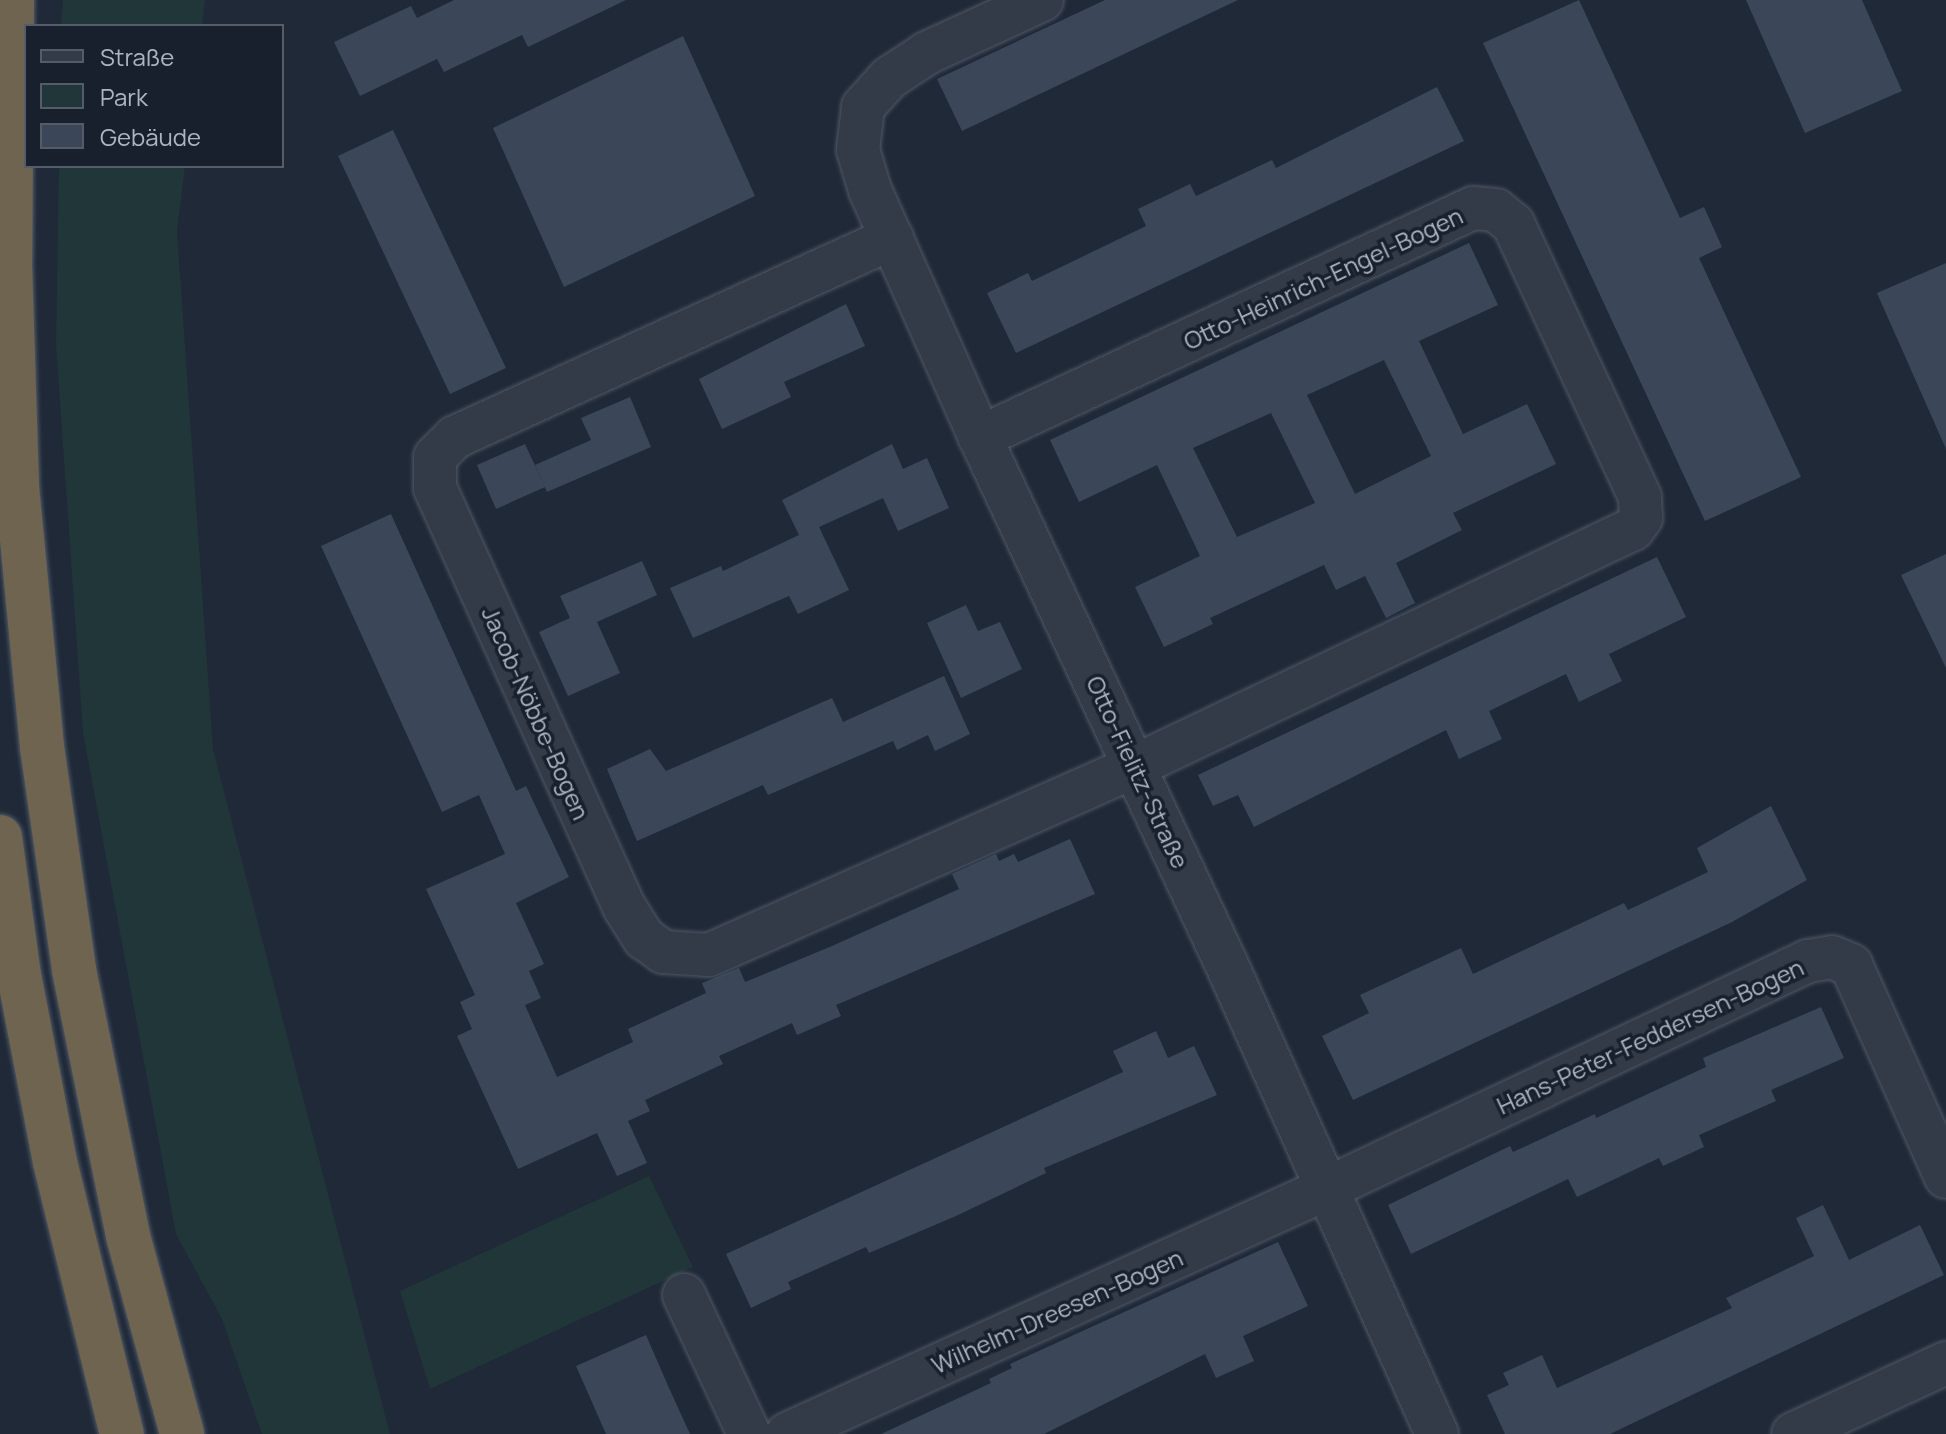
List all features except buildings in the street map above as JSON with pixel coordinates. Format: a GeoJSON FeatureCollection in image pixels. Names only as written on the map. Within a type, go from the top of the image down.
{"type":"FeatureCollection","features":[{"type":"Feature","properties":{"kind":"highway"},"geometry":{"type":"LineString","coordinates":[[12,0],[10,262],[17,487],[42,747],[74,970],[128,1236],[182,1434]]}},
{"type":"Feature","properties":{"kind":"highway"},"geometry":{"type":"LineString","coordinates":[[0,837],[19,975],[55,1162],[122,1434]]}},
{"type":"Feature","properties":{"kind":"street","name":"Otto-Fielitz-Straße"},"geometry":{"type":"LineString","coordinates":[[1042,0],[927,53],[889,78],[863,107],[858,150],[892,238],[980,437],[1135,766],[1437,1434]]}},
{"type":"Feature","properties":{"kind":"street","name":"Otto-Heinrich-Engel-Bogen"},"geometry":{"type":"LineString","coordinates":[[980,437],[1473,208],[1496,210],[1513,224],[1640,497],[1641,518],[1633,529],[1135,766]]}},
{"type":"Feature","properties":{"kind":"street","name":"Jacob-Nöbbe-Bogen"},"geometry":{"type":"LineString","coordinates":[[892,238],[455,437],[435,457],[435,488],[625,908],[644,938],[663,952],[709,955],[1135,766]]}},
{"type":"Feature","properties":{"kind":"street","name":"Hans-Peter-Feddersen-Bogen"},"geometry":{"type":"LineString","coordinates":[[1328,1188],[1808,961],[1832,957],[1851,965],[1946,1177]]}},
{"type":"Feature","properties":{"kind":"street","name":"Wilhelm-Dreesen-Bogen"},"geometry":{"type":"LineString","coordinates":[[787,1434],[1328,1188]]}},
{"type":"Feature","properties":{"kind":"street"},"geometry":{"type":"LineString","coordinates":[[684,1295],[749,1434]]}},
{"type":"Feature","properties":{"kind":"street"},"geometry":{"type":"LineString","coordinates":[[1793,1434],[1946,1363]]}},
{"type":"Feature","properties":{"kind":"green space"},"geometry":{"type":"Polygon","coordinates":[[[63,0],[205,0],[202,24],[61,24],[63,0]]]}},
{"type":"Feature","properties":{"kind":"green space"},"geometry":{"type":"Polygon","coordinates":[[[59,168],[185,168],[177,231],[213,749],[390,1434],[262,1434],[222,1319],[176,1234],[83,733],[56,344],[59,168]]]}},
{"type":"Feature","properties":{"kind":"green space"},"geometry":{"type":"Polygon","coordinates":[[[649,1176],[693,1267],[430,1389],[400,1291],[649,1176]]]}}]}
